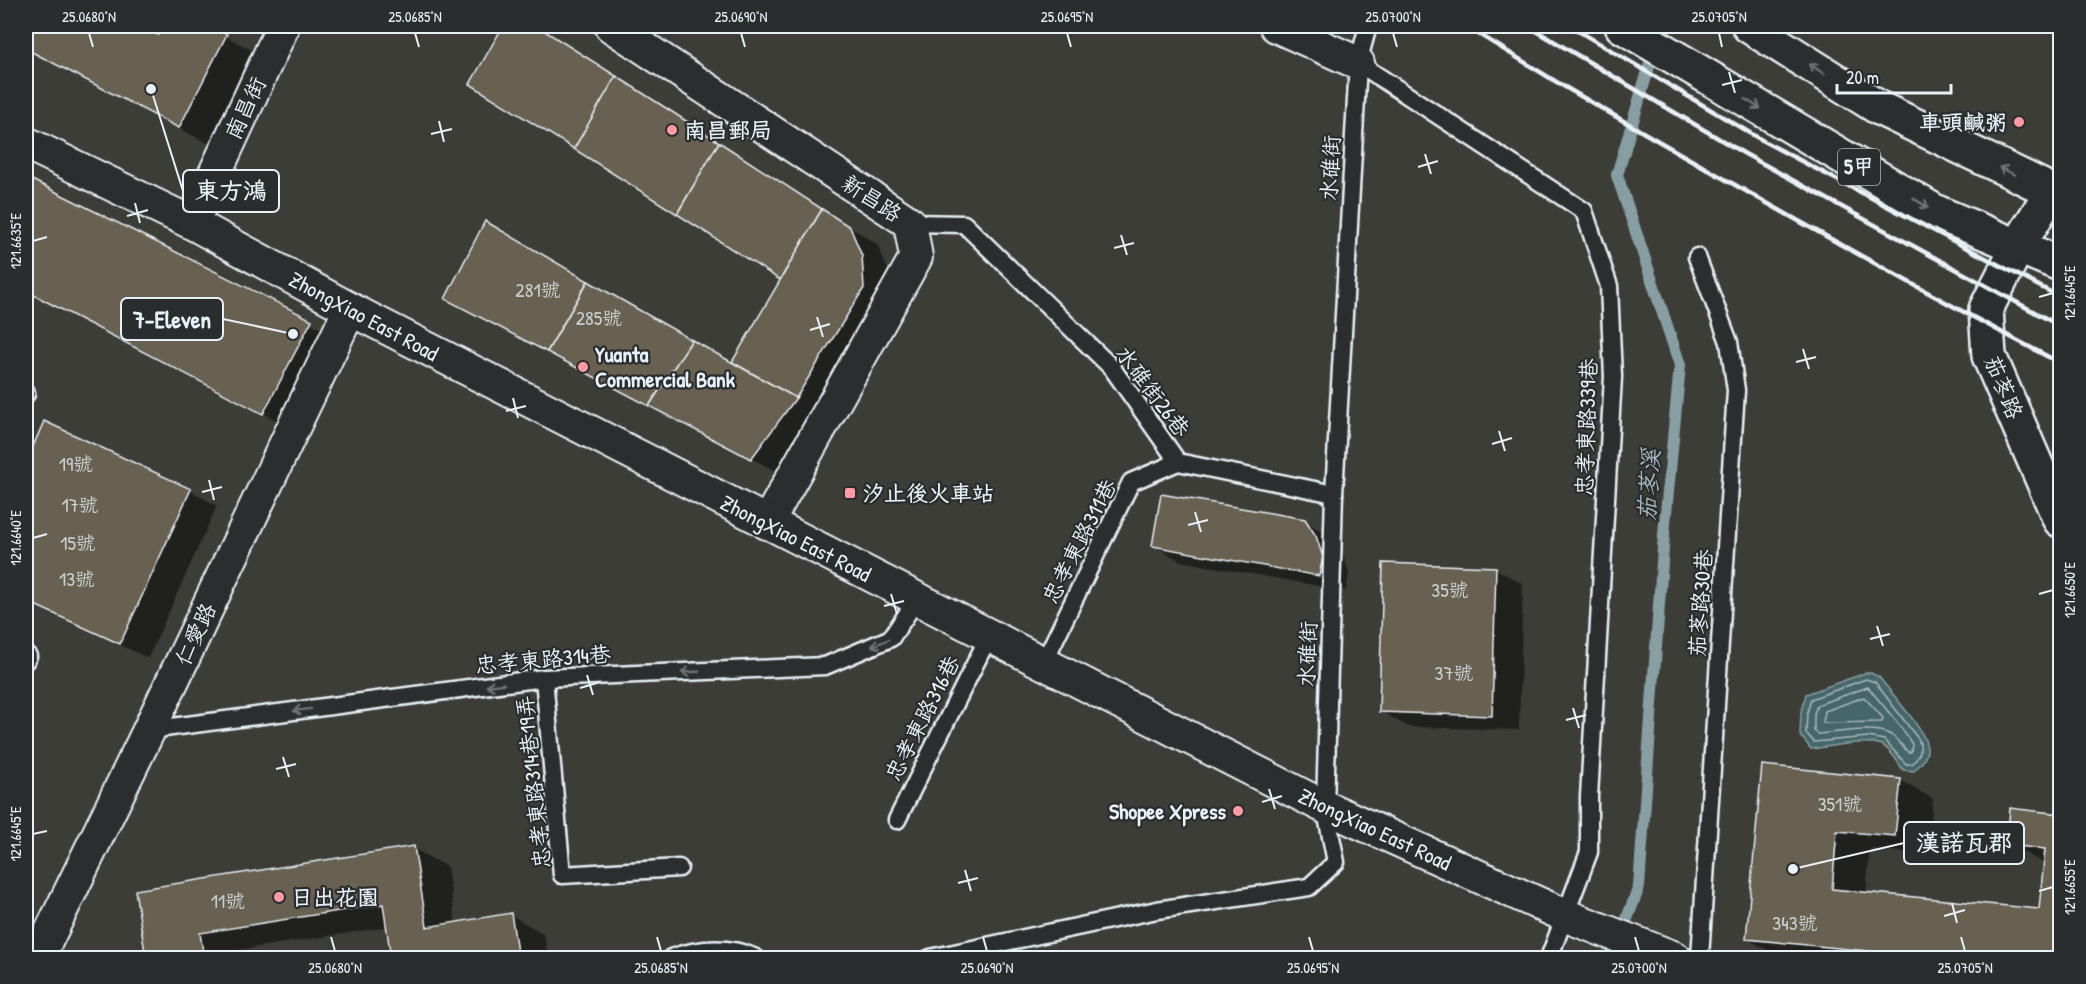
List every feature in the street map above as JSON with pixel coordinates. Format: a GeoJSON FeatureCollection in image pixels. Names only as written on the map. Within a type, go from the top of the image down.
{"type":"FeatureCollection","features":[{"type":"Feature","properties":{"kind":"main road","name":"5甲"},"geometry":{"type":"LineString","coordinates":[[1622,26],[1936,212],[2017,248],[2061,264]]}},
{"type":"Feature","properties":{"kind":"main road"},"geometry":{"type":"LineString","coordinates":[[1749,26],[1879,108],[2056,193]]}},
{"type":"Feature","properties":{"kind":"main road","name":"茄苳路"},"geometry":{"type":"LineString","coordinates":[[2056,193],[2017,248],[1986,309],[1989,356],[2061,520]]}},
{"type":"Feature","properties":{"kind":"street","name":"南昌街"},"geometry":{"type":"LineString","coordinates":[[192,223],[283,26]]}},
{"type":"Feature","properties":{"kind":"street","name":"新昌路"},"geometry":{"type":"LineString","coordinates":[[611,26],[910,223],[916,257],[767,523]]}},
{"type":"Feature","properties":{"kind":"street"},"geometry":{"type":"LineString","coordinates":[[1276,26],[1358,63]]}},
{"type":"Feature","properties":{"kind":"street","name":"ZhongXiao East Road"},"geometry":{"type":"LineString","coordinates":[[26,143],[192,223],[350,309],[1325,807],[1572,918],[1675,958]]}},
{"type":"Feature","properties":{"kind":"street","name":"仁愛路"},"geometry":{"type":"LineString","coordinates":[[38,958],[350,309]]}},
{"type":"Feature","properties":{"kind":"lane","name":"水碓街"},"geometry":{"type":"LineString","coordinates":[[930,958],[1157,910],[1309,886],[1336,862],[1325,807],[1334,494],[1358,63],[1368,26]]}},
{"type":"Feature","properties":{"kind":"lane","name":"忠孝東路339巷"},"geometry":{"type":"LineString","coordinates":[[1358,63],[1584,211],[1609,286],[1613,377],[1589,797],[1589,852],[1572,918],[1549,958]]}},
{"type":"Feature","properties":{"kind":"lane","name":"水碓街26巷"},"geometry":{"type":"LineString","coordinates":[[910,223],[964,224],[1112,368],[1178,462],[1334,494]]}},
{"type":"Feature","properties":{"kind":"lane","name":"茄苳路30巷"},"geometry":{"type":"LineString","coordinates":[[1697,258],[1729,342],[1736,390],[1700,958]]}},
{"type":"Feature","properties":{"kind":"lane","name":"忠孝東路311巷"},"geometry":{"type":"LineString","coordinates":[[1043,664],[1131,482],[1178,462]]}},
{"type":"Feature","properties":{"kind":"lane","name":"忠孝東路314巷"},"geometry":{"type":"LineString","coordinates":[[149,730],[544,678],[825,666],[891,638],[917,599]]}},
{"type":"Feature","properties":{"kind":"lane","name":"忠孝東路316巷"},"geometry":{"type":"LineString","coordinates":[[897,820],[989,636]]}},
{"type":"Feature","properties":{"kind":"lane"},"geometry":{"type":"LineString","coordinates":[[26,655],[28,656],[26,660]]}},
{"type":"Feature","properties":{"kind":"lane","name":"忠孝東路314巷19弄"},"geometry":{"type":"LineString","coordinates":[[544,678],[562,875],[679,868]]}},
{"type":"Feature","properties":{"kind":"lane"},"geometry":{"type":"LineString","coordinates":[[671,958],[713,949],[741,952],[756,958]]}},
{"type":"Feature","properties":{"kind":"water"},"geometry":{"type":"Polygon","coordinates":[[[1865,673],[1879,677],[1914,721],[1925,739],[1927,747],[1925,757],[1914,771],[1903,770],[1882,745],[1857,743],[1811,749],[1800,735],[1801,712],[1806,694],[1865,673]]]}},
{"type":"Feature","properties":{"kind":"building"},"geometry":{"type":"Polygon","coordinates":[[[26,26],[140,26],[158,35],[163,26],[210,26],[227,34],[179,128],[26,49],[26,26]]]}},
{"type":"Feature","properties":{"kind":"building"},"geometry":{"type":"Polygon","coordinates":[[[503,26],[537,26],[616,76],[574,149],[470,84],[503,26]]]}},
{"type":"Feature","properties":{"kind":"building"},"geometry":{"type":"Polygon","coordinates":[[[616,76],[719,142],[677,214],[574,149],[616,76]]]}},
{"type":"Feature","properties":{"kind":"building"},"geometry":{"type":"Polygon","coordinates":[[[719,142],[822,209],[780,280],[677,214],[719,142]]]}},
{"type":"Feature","properties":{"kind":"building"},"geometry":{"type":"Polygon","coordinates":[[[26,177],[312,320],[263,414],[26,291],[26,177]]]}},
{"type":"Feature","properties":{"kind":"building"},"geometry":{"type":"Polygon","coordinates":[[[822,209],[850,227],[862,256],[864,288],[796,398],[732,362],[822,209]]]}},
{"type":"Feature","properties":{"kind":"building"},"geometry":{"type":"Polygon","coordinates":[[[485,221],[588,281],[547,352],[445,299],[485,221]]]}},
{"type":"Feature","properties":{"kind":"building"},"geometry":{"type":"Polygon","coordinates":[[[588,281],[692,340],[649,406],[547,352],[588,281]]]}},
{"type":"Feature","properties":{"kind":"building"},"geometry":{"type":"Polygon","coordinates":[[[692,340],[796,398],[751,459],[649,406],[692,340]]]}},
{"type":"Feature","properties":{"kind":"building"},"geometry":{"type":"Polygon","coordinates":[[[44,421],[191,489],[120,644],[26,601],[26,463],[44,421]]]}},
{"type":"Feature","properties":{"kind":"building"},"geometry":{"type":"Polygon","coordinates":[[[1161,494],[1305,519],[1316,536],[1323,557],[1319,576],[1152,546],[1161,494]]]}},
{"type":"Feature","properties":{"kind":"building"},"geometry":{"type":"Polygon","coordinates":[[[1383,563],[1496,567],[1492,716],[1379,712],[1383,563]]]}},
{"type":"Feature","properties":{"kind":"building"},"geometry":{"type":"Polygon","coordinates":[[[1762,765],[1901,779],[1895,836],[1837,831],[1832,889],[2039,909],[2045,849],[2007,845],[2010,808],[2060,814],[2060,958],[1941,958],[1746,939],[1762,765]]]}},
{"type":"Feature","properties":{"kind":"building","name":"日出花園"},"geometry":{"type":"Polygon","coordinates":[[[414,846],[427,927],[511,913],[518,958],[391,958],[383,904],[200,933],[204,958],[146,958],[135,890],[414,846]]]}},
{"type":"Feature","properties":{"kind":"waterway","name":"茄苳溪"},"geometry":{"type":"LineString","coordinates":[[1612,958],[1639,887],[1664,534],[1680,365],[1617,175],[1661,26]]}},
{"type":"Feature","properties":{"kind":"railway"},"geometry":{"type":"LineString","coordinates":[[1465,26],[1565,87],[1749,193],[1935,297],[2060,363]]}},
{"type":"Feature","properties":{"kind":"railway"},"geometry":{"type":"LineString","coordinates":[[1528,26],[1745,154],[2060,326]]}},
{"type":"Feature","properties":{"kind":"railway"},"geometry":{"type":"LineString","coordinates":[[1570,26],[1765,142],[2060,297]]}},
{"type":"Feature","properties":{"kind":"place","name":"東方鴻"},"geometry":{"type":"Point","coordinates":[151,89]}},
{"type":"Feature","properties":{"kind":"place","name":"車頭鹹粥"},"geometry":{"type":"Point","coordinates":[2019,122]}},
{"type":"Feature","properties":{"kind":"place","name":"南昌郵局"},"geometry":{"type":"Point","coordinates":[672,130]}},
{"type":"Feature","properties":{"kind":"place","name":"7-Eleven"},"geometry":{"type":"Point","coordinates":[293,334]}},
{"type":"Feature","properties":{"kind":"place","name":"Yuanta Commercial Bank"},"geometry":{"type":"Point","coordinates":[583,367]}},
{"type":"Feature","properties":{"kind":"place","name":"汐止後火車站"},"geometry":{"type":"Point","coordinates":[850,493]}},
{"type":"Feature","properties":{"kind":"place","name":"Shopee Xpress"},"geometry":{"type":"Point","coordinates":[1238,811]}},
{"type":"Feature","properties":{"kind":"place","name":"漢諾瓦郡"},"geometry":{"type":"Point","coordinates":[1793,869]}},
{"type":"Feature","properties":{"kind":"place","name":"日出花園"},"geometry":{"type":"Point","coordinates":[279,897]}}]}
